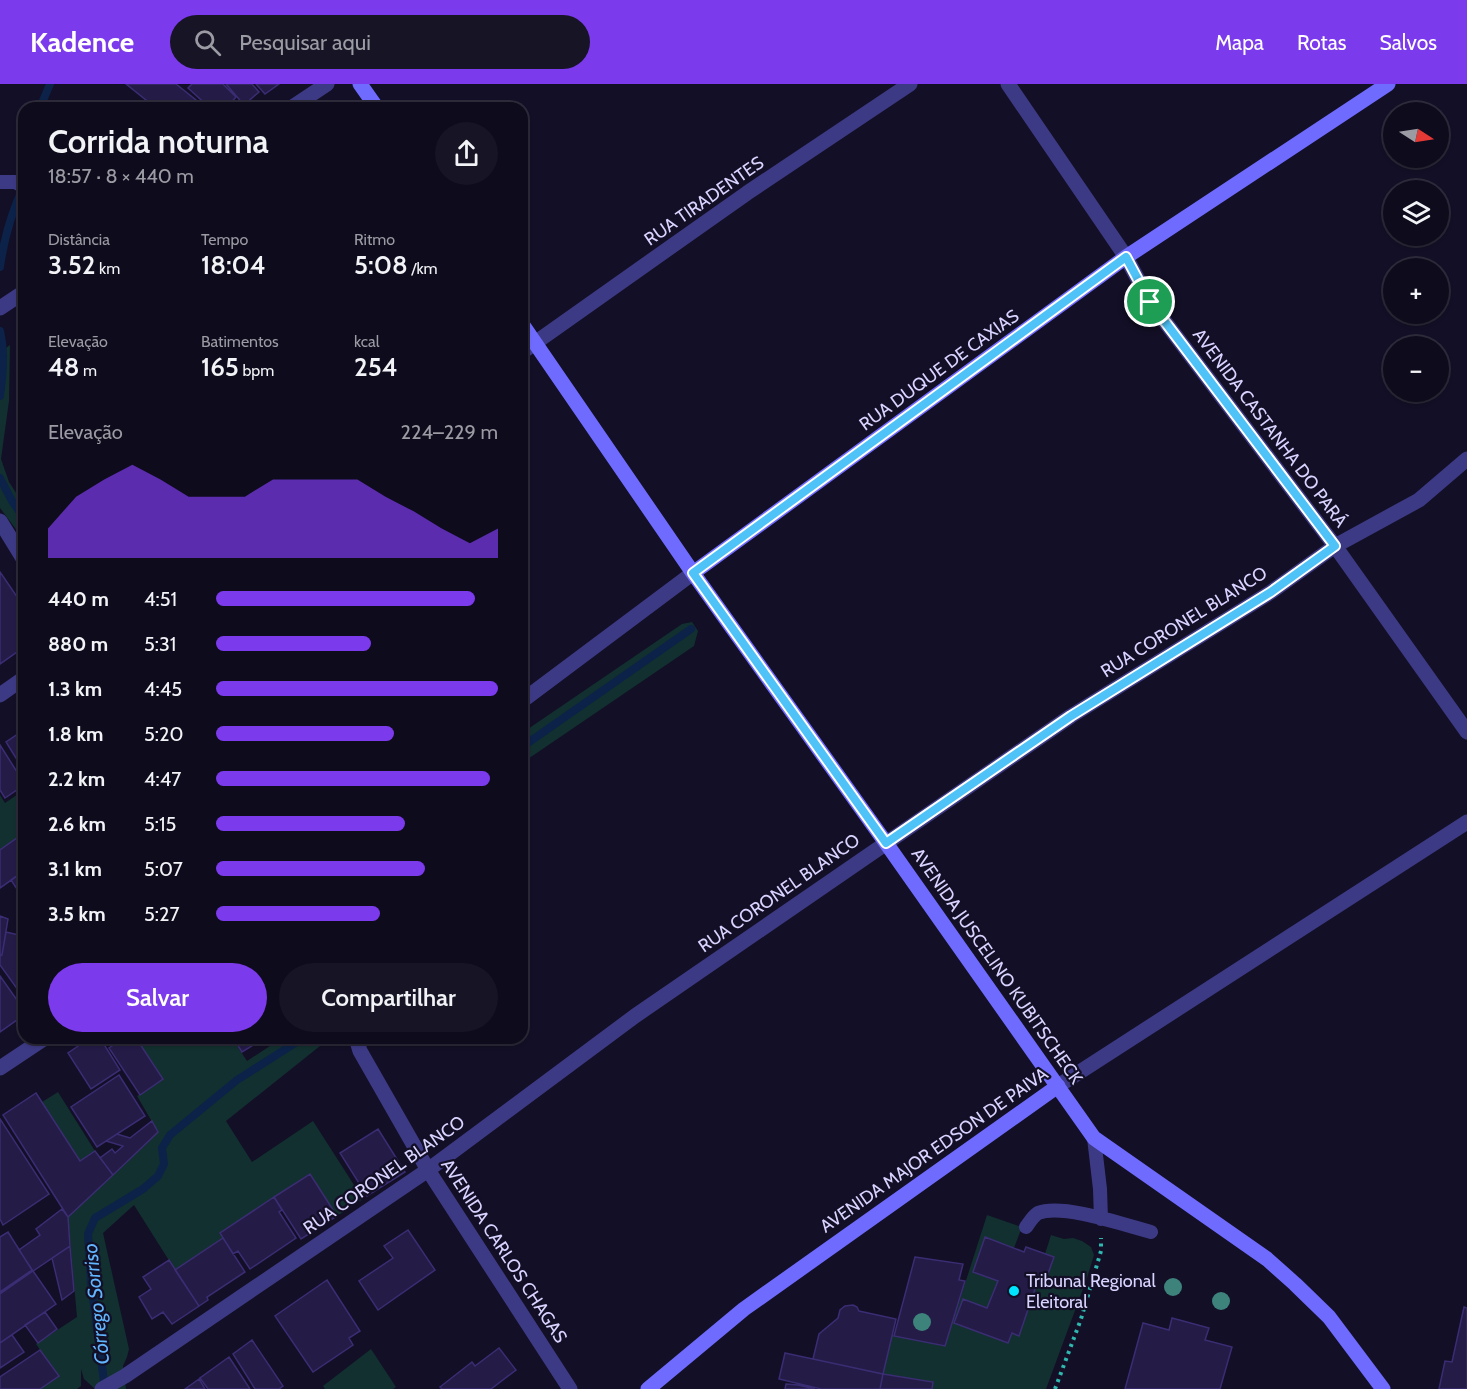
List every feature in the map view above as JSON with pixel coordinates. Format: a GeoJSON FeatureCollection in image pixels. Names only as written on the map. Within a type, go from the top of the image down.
{"type":"FeatureCollection","features":[{"type":"Feature","properties":{"kind":"street"},"geometry":{"type":"LineString","coordinates":[[300,102],[327,84]]}},
{"type":"Feature","properties":{"kind":"street"},"geometry":{"type":"LineString","coordinates":[[360,84],[373,102]]}},
{"type":"Feature","properties":{"kind":"street","name":"RUA TIRADENTES"},"geometry":{"type":"LineString","coordinates":[[528,348],[747,193],[910,84]]}},
{"type":"Feature","properties":{"kind":"street","name":"AVENIDA CASTANHA DO PARÁ"},"geometry":{"type":"LineString","coordinates":[[1008,84],[1126,257],[1150,302],[1335,546],[1467,732]]}},
{"type":"Feature","properties":{"kind":"street","name":"RUA DUQUE DE CAXIAS"},"geometry":{"type":"LineString","coordinates":[[528,697],[693,573],[1126,257],[1388,84]]}},
{"type":"Feature","properties":{"kind":"street"},"geometry":{"type":"LineString","coordinates":[[4,305],[18,296]]}},
{"type":"Feature","properties":{"kind":"street","name":"AVENIDA JUSCELINO KUBITSCHECK"},"geometry":{"type":"LineString","coordinates":[[528,333],[693,573],[1094,1138],[1267,1259],[1329,1317],[1383,1389]]}},
{"type":"Feature","properties":{"kind":"street","name":"RUA CORONEL BLANCO"},"geometry":{"type":"LineString","coordinates":[[102,1389],[125,1376],[429,1170],[635,1016],[1071,716],[1271,592],[1335,546],[1419,500],[1467,459]]}},
{"type":"Feature","properties":{"kind":"street"},"geometry":{"type":"LineString","coordinates":[[0,521],[18,550]]}},
{"type":"Feature","properties":{"kind":"street"},"geometry":{"type":"LineString","coordinates":[[0,695],[18,682]]}},
{"type":"Feature","properties":{"kind":"street","name":"AVENIDA MAJOR EDSON DE PAIVA"},"geometry":{"type":"LineString","coordinates":[[648,1389],[744,1309],[1058,1086],[1467,822]]}},
{"type":"Feature","properties":{"kind":"street"},"geometry":{"type":"LineString","coordinates":[[0,1068],[36,1044]]}},
{"type":"Feature","properties":{"kind":"street","name":"AVENIDA CARLOS CHAGAS"},"geometry":{"type":"LineString","coordinates":[[358,1044],[429,1170],[570,1389]]}},
{"type":"Feature","properties":{"kind":"lane"},"geometry":{"type":"LineString","coordinates":[[0,182],[18,185]]}},
{"type":"Feature","properties":{"kind":"lane"},"geometry":{"type":"LineString","coordinates":[[1094,1138],[1101,1218]]}},
{"type":"Feature","properties":{"kind":"lane"},"geometry":{"type":"LineString","coordinates":[[1026,1227],[1036,1214],[1068,1211],[1151,1232]]}},
{"type":"Feature","properties":{"kind":"path"},"geometry":{"type":"LineString","coordinates":[[1055,1389],[1082,1319],[1101,1251],[1101,1218]]}},
{"type":"Feature","properties":{"kind":"green space"},"geometry":{"type":"Polygon","coordinates":[[[10,345],[9,401],[1,459],[9,482],[18,496],[18,532],[0,508],[0,352],[10,345]]]}},
{"type":"Feature","properties":{"kind":"green space"},"geometry":{"type":"Polygon","coordinates":[[[692,622],[698,631],[694,646],[528,759],[528,729],[682,624],[692,622]]]}},
{"type":"Feature","properties":{"kind":"green space"},"geometry":{"type":"Polygon","coordinates":[[[18,794],[18,837],[0,850],[0,795],[5,803],[18,794]]]}},
{"type":"Feature","properties":{"kind":"green space"},"geometry":{"type":"Polygon","coordinates":[[[140,1044],[236,1044],[247,1061],[273,1044],[322,1044],[226,1121],[252,1162],[313,1121],[363,1199],[337,1216],[309,1174],[220,1233],[223,1238],[175,1270],[134,1205],[103,1233],[129,1349],[123,1366],[126,1389],[95,1389],[84,1379],[81,1369],[81,1386],[77,1389],[40,1389],[58,1376],[36,1344],[77,1317],[68,1217],[158,1132],[137,1096],[163,1079],[140,1044]]]}},
{"type":"Feature","properties":{"kind":"green space"},"geometry":{"type":"Polygon","coordinates":[[[58,1092],[95,1151],[80,1161],[42,1102],[58,1092]]]}},
{"type":"Feature","properties":{"kind":"green space"},"geometry":{"type":"Polygon","coordinates":[[[987,1215],[1022,1227],[1014,1248],[985,1238],[973,1272],[998,1281],[987,1308],[954,1323],[1007,1343],[1012,1333],[1019,1335],[1038,1280],[1045,1282],[1054,1257],[1045,1254],[1051,1235],[1082,1241],[1091,1247],[1094,1255],[1046,1389],[932,1389],[933,1382],[883,1374],[892,1335],[945,1346],[987,1215]]]}},
{"type":"Feature","properties":{"kind":"green space"},"geometry":{"type":"Polygon","coordinates":[[[371,1349],[396,1387],[393,1389],[325,1389],[323,1386],[371,1349]]]}},
{"type":"Feature","properties":{"kind":"building"},"geometry":{"type":"Polygon","coordinates":[[[126,84],[176,84],[198,102],[148,102],[126,84]]]}},
{"type":"Feature","properties":{"kind":"building"},"geometry":{"type":"Polygon","coordinates":[[[192,84],[223,84],[236,97],[231,102],[203,102],[188,88],[192,84]]]}},
{"type":"Feature","properties":{"kind":"building"},"geometry":{"type":"Polygon","coordinates":[[[226,84],[252,84],[259,92],[247,102],[241,102],[226,84]]]}},
{"type":"Feature","properties":{"kind":"building"},"geometry":{"type":"Polygon","coordinates":[[[256,84],[279,84],[265,94],[256,84]]]}},
{"type":"Feature","properties":{"kind":"building"},"geometry":{"type":"Polygon","coordinates":[[[0,572],[18,598],[18,651],[0,664],[0,572]]]}},
{"type":"Feature","properties":{"kind":"building"},"geometry":{"type":"Polygon","coordinates":[[[18,734],[18,761],[6,742],[18,734]]]}},
{"type":"Feature","properties":{"kind":"building"},"geometry":{"type":"Polygon","coordinates":[[[0,745],[18,774],[18,789],[5,798],[0,790],[0,745]]]}},
{"type":"Feature","properties":{"kind":"building"},"geometry":{"type":"Polygon","coordinates":[[[18,837],[18,875],[0,888],[0,850],[18,837]]]}},
{"type":"Feature","properties":{"kind":"building"},"geometry":{"type":"Polygon","coordinates":[[[18,875],[18,890],[11,880],[18,875]]]}},
{"type":"Feature","properties":{"kind":"building"},"geometry":{"type":"Polygon","coordinates":[[[0,916],[8,919],[0,956],[0,916]]]}},
{"type":"Feature","properties":{"kind":"building"},"geometry":{"type":"Polygon","coordinates":[[[6,932],[18,935],[18,990],[0,965],[6,932]]]}},
{"type":"Feature","properties":{"kind":"building"},"geometry":{"type":"Polygon","coordinates":[[[0,976],[18,1002],[18,1019],[0,1032],[0,976]]]}},
{"type":"Feature","properties":{"kind":"building"},"geometry":{"type":"Polygon","coordinates":[[[81,1044],[104,1044],[120,1070],[91,1089],[68,1053],[81,1044]]]}},
{"type":"Feature","properties":{"kind":"building"},"geometry":{"type":"Polygon","coordinates":[[[115,1044],[140,1044],[163,1079],[140,1095],[109,1048],[115,1044]]]}},
{"type":"Feature","properties":{"kind":"building"},"geometry":{"type":"Polygon","coordinates":[[[237,1044],[255,1044],[242,1052],[237,1044]]]}},
{"type":"Feature","properties":{"kind":"building"},"geometry":{"type":"Polygon","coordinates":[[[119,1075],[145,1116],[97,1147],[71,1107],[119,1075]]]}},
{"type":"Feature","properties":{"kind":"building"},"geometry":{"type":"Polygon","coordinates":[[[36,1093],[80,1161],[95,1151],[113,1175],[68,1217],[3,1115],[36,1093]]]}},
{"type":"Feature","properties":{"kind":"building"},"geometry":{"type":"Polygon","coordinates":[[[0,1119],[49,1194],[3,1225],[0,1219],[0,1119]]]}},
{"type":"Feature","properties":{"kind":"building"},"geometry":{"type":"Polygon","coordinates":[[[152,1121],[158,1132],[113,1175],[100,1158],[112,1149],[115,1153],[123,1146],[106,1141],[117,1134],[130,1138],[152,1121]]]}},
{"type":"Feature","properties":{"kind":"building"},"geometry":{"type":"Polygon","coordinates":[[[378,1129],[405,1172],[367,1196],[340,1153],[378,1129]]]}},
{"type":"Feature","properties":{"kind":"building"},"geometry":{"type":"Polygon","coordinates":[[[310,1174],[337,1216],[301,1239],[274,1197],[310,1174]]]}},
{"type":"Feature","properties":{"kind":"building"},"geometry":{"type":"Polygon","coordinates":[[[274,1197],[282,1210],[279,1212],[296,1238],[250,1269],[238,1251],[233,1254],[220,1233],[274,1197]]]}},
{"type":"Feature","properties":{"kind":"building"},"geometry":{"type":"Polygon","coordinates":[[[62,1209],[68,1217],[70,1246],[33,1271],[19,1250],[40,1235],[36,1229],[62,1209]]]}},
{"type":"Feature","properties":{"kind":"building"},"geometry":{"type":"Polygon","coordinates":[[[408,1230],[435,1270],[378,1310],[359,1281],[393,1258],[384,1246],[408,1230]]]}},
{"type":"Feature","properties":{"kind":"building"},"geometry":{"type":"Polygon","coordinates":[[[8,1232],[32,1270],[0,1292],[0,1237],[8,1232]]]}},
{"type":"Feature","properties":{"kind":"building","name":"Tribunal Regional Eleitoral"},"geometry":{"type":"Polygon","coordinates":[[[985,1237],[1024,1252],[1026,1247],[1054,1257],[1045,1282],[1038,1280],[1019,1336],[1012,1333],[1008,1343],[954,1323],[963,1299],[987,1308],[998,1281],[973,1272],[985,1237]]]}},
{"type":"Feature","properties":{"kind":"building"},"geometry":{"type":"Polygon","coordinates":[[[223,1238],[245,1272],[207,1297],[208,1300],[199,1306],[175,1270],[223,1238]]]}},
{"type":"Feature","properties":{"kind":"building"},"geometry":{"type":"Polygon","coordinates":[[[70,1246],[74,1291],[62,1300],[52,1258],[70,1246]]]}},
{"type":"Feature","properties":{"kind":"building"},"geometry":{"type":"Polygon","coordinates":[[[915,1257],[963,1264],[959,1280],[965,1281],[945,1346],[894,1336],[915,1257]]]}},
{"type":"Feature","properties":{"kind":"building"},"geometry":{"type":"Polygon","coordinates":[[[169,1260],[199,1306],[172,1324],[163,1312],[152,1319],[139,1297],[151,1289],[143,1277],[169,1260]]]}},
{"type":"Feature","properties":{"kind":"building"},"geometry":{"type":"Polygon","coordinates":[[[33,1271],[56,1304],[0,1343],[0,1294],[33,1271]]]}},
{"type":"Feature","properties":{"kind":"building"},"geometry":{"type":"Polygon","coordinates":[[[327,1280],[360,1331],[349,1338],[353,1345],[313,1372],[275,1316],[327,1280]]]}},
{"type":"Feature","properties":{"kind":"building"},"geometry":{"type":"Polygon","coordinates":[[[853,1305],[859,1311],[896,1319],[883,1374],[813,1359],[819,1334],[838,1318],[840,1310],[845,1306],[853,1305]]]}},
{"type":"Feature","properties":{"kind":"building"},"geometry":{"type":"Polygon","coordinates":[[[1464,1307],[1467,1308],[1467,1389],[1439,1389],[1445,1361],[1452,1362],[1464,1307]]]}},
{"type":"Feature","properties":{"kind":"building"},"geometry":{"type":"Polygon","coordinates":[[[45,1312],[57,1329],[38,1343],[25,1325],[45,1312]]]}},
{"type":"Feature","properties":{"kind":"building"},"geometry":{"type":"Polygon","coordinates":[[[1172,1318],[1209,1328],[1205,1340],[1232,1347],[1220,1389],[1125,1389],[1143,1323],[1169,1330],[1172,1318]]]}},
{"type":"Feature","properties":{"kind":"building"},"geometry":{"type":"Polygon","coordinates":[[[12,1335],[24,1352],[0,1368],[0,1343],[12,1335]]]}},
{"type":"Feature","properties":{"kind":"building"},"geometry":{"type":"Polygon","coordinates":[[[252,1340],[283,1386],[279,1389],[255,1389],[233,1354],[252,1340]]]}},
{"type":"Feature","properties":{"kind":"building"},"geometry":{"type":"Polygon","coordinates":[[[499,1348],[516,1370],[491,1389],[442,1389],[440,1387],[472,1362],[475,1366],[499,1348]]]}},
{"type":"Feature","properties":{"kind":"building"},"geometry":{"type":"Polygon","coordinates":[[[40,1350],[59,1376],[40,1389],[0,1389],[0,1377],[40,1350]]]}},
{"type":"Feature","properties":{"kind":"building"},"geometry":{"type":"Polygon","coordinates":[[[785,1353],[883,1374],[880,1389],[821,1389],[779,1379],[785,1353]]]}},
{"type":"Feature","properties":{"kind":"building"},"geometry":{"type":"Polygon","coordinates":[[[229,1357],[250,1389],[208,1389],[200,1378],[229,1357]]]}},
{"type":"Feature","properties":{"kind":"building"},"geometry":{"type":"Polygon","coordinates":[[[883,1374],[933,1382],[932,1389],[880,1389],[883,1374]]]}},
{"type":"Feature","properties":{"kind":"building"},"geometry":{"type":"Polygon","coordinates":[[[199,1379],[205,1389],[185,1389],[199,1379]]]}},
{"type":"Feature","properties":{"kind":"building"},"geometry":{"type":"Polygon","coordinates":[[[786,1384],[798,1385],[815,1389],[785,1389],[786,1384]]]}},
{"type":"Feature","properties":{"kind":"waterway","name":"Córrego Sorriso"},"geometry":{"type":"LineString","coordinates":[[42,102],[50,84]]}},
{"type":"Feature","properties":{"kind":"waterway","name":"Córrego Sorriso"},"geometry":{"type":"LineString","coordinates":[[0,267],[9,226],[18,199]]}},
{"type":"Feature","properties":{"kind":"waterway","name":"Córrego Sorriso"},"geometry":{"type":"LineString","coordinates":[[0,331],[3,347],[0,396]]}},
{"type":"Feature","properties":{"kind":"waterway","name":"Córrego Sorriso"},"geometry":{"type":"LineString","coordinates":[[0,478],[18,510]]}},
{"type":"Feature","properties":{"kind":"waterway"},"geometry":{"type":"LineString","coordinates":[[528,743],[691,629]]}},
{"type":"Feature","properties":{"kind":"waterway","name":"Córrego Sorriso"},"geometry":{"type":"LineString","coordinates":[[105,1389],[91,1283],[88,1234],[95,1218],[143,1189],[158,1176],[164,1164],[162,1148],[170,1135],[237,1080],[294,1044]]}},
{"type":"Feature","properties":{"kind":"place","name":"Tribunal Regional Eleitoral"},"geometry":{"type":"Point","coordinates":[1014,1291]}},
{"type":"Feature","properties":{"kind":"route"},"geometry":{"type":"LineString","coordinates":[[1126,257],[1150,302],[1335,546],[1271,592],[1071,716],[886,843],[693,573],[1126,257]]}}]}
